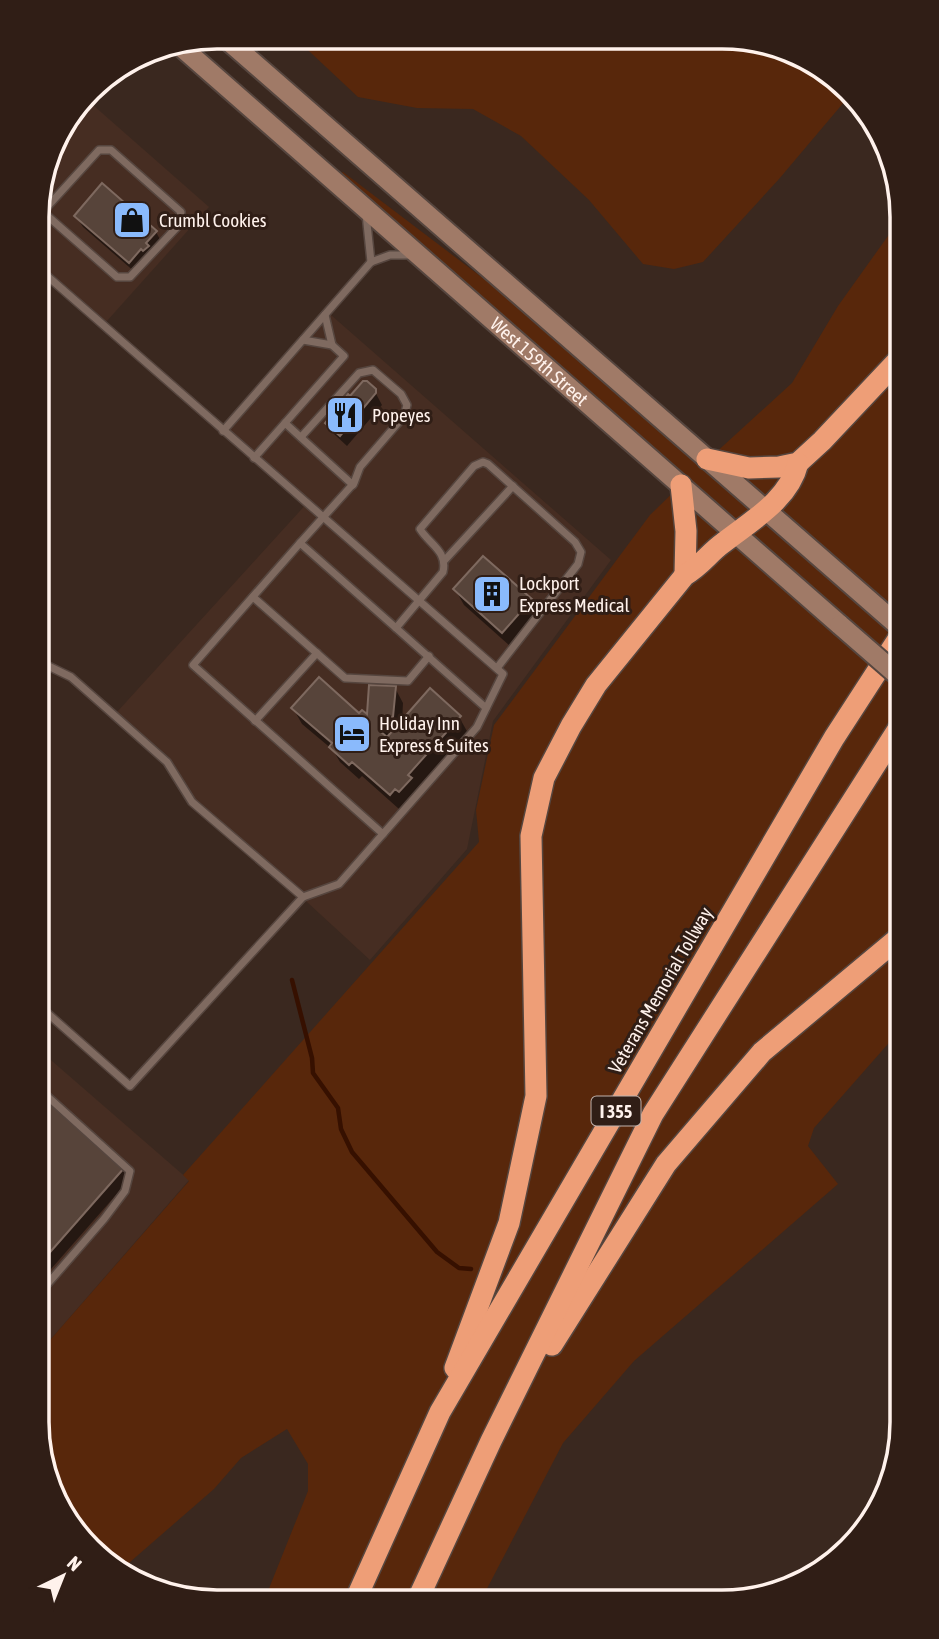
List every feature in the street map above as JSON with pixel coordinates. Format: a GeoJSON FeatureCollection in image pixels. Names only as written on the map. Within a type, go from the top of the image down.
{"type":"FeatureCollection","features":[{"type":"Feature","properties":{"kind":"highway"},"geometry":{"type":"LineString","coordinates":[[707,459],[750,468],[798,463],[890,369]]}},
{"type":"Feature","properties":{"kind":"highway"},"geometry":{"type":"LineString","coordinates":[[427,1442],[509,1223],[536,1096],[531,836],[544,778],[596,685],[685,575],[699,567],[721,544],[766,511],[795,474],[798,463]]}},
{"type":"Feature","properties":{"kind":"highway"},"geometry":{"type":"LineString","coordinates":[[681,485],[686,531],[685,575]]}},
{"type":"Feature","properties":{"kind":"highway","name":"Veterans Memorial Tollway"},"geometry":{"type":"LineString","coordinates":[[360,1590],[440,1412],[827,750],[890,650]]}},
{"type":"Feature","properties":{"kind":"highway","name":"I 355"},"geometry":{"type":"LineString","coordinates":[[422,1590],[491,1441],[653,1114],[890,742]]}},
{"type":"Feature","properties":{"kind":"highway"},"geometry":{"type":"LineString","coordinates":[[491,1441],[666,1164],[762,1052],[890,945]]}},
{"type":"Feature","properties":{"kind":"main road","name":"West 159th Street"},"geometry":{"type":"LineString","coordinates":[[238,49],[890,620]]}},
{"type":"Feature","properties":{"kind":"main road","name":"West 159th Street"},"geometry":{"type":"LineString","coordinates":[[187,52],[890,669]]}},
{"type":"Feature","properties":{"kind":"lane"},"geometry":{"type":"LineString","coordinates":[[49,222],[117,277],[130,277],[177,227],[181,212],[111,150],[99,150],[50,205]]}},
{"type":"Feature","properties":{"kind":"lane"},"geometry":{"type":"LineString","coordinates":[[366,209],[372,262]]}},
{"type":"Feature","properties":{"kind":"lane"},"geometry":{"type":"LineString","coordinates":[[223,431],[372,262],[390,255],[419,256]]}},
{"type":"Feature","properties":{"kind":"lane"},"geometry":{"type":"LineString","coordinates":[[49,278],[503,674],[477,727],[339,884],[303,897],[130,1086],[49,1015]]}},
{"type":"Feature","properties":{"kind":"lane"},"geometry":{"type":"LineString","coordinates":[[325,315],[332,345]]}},
{"type":"Feature","properties":{"kind":"lane"},"geometry":{"type":"LineString","coordinates":[[254,458],[344,356],[332,345],[303,340]]}},
{"type":"Feature","properties":{"kind":"lane"},"geometry":{"type":"LineString","coordinates":[[301,437],[359,373],[373,370],[401,394],[408,405],[404,416],[360,467],[353,485],[193,665],[383,834]]}},
{"type":"Feature","properties":{"kind":"lane"},"geometry":{"type":"LineString","coordinates":[[285,423],[353,485]]}},
{"type":"Feature","properties":{"kind":"lane"},"geometry":{"type":"LineString","coordinates":[[396,628],[443,572],[441,551],[420,529],[474,466],[482,462],[488,464],[575,542],[581,552],[578,564],[497,668]]}},
{"type":"Feature","properties":{"kind":"lane"},"geometry":{"type":"LineString","coordinates":[[444,561],[513,486]]}},
{"type":"Feature","properties":{"kind":"lane"},"geometry":{"type":"LineString","coordinates":[[300,544],[486,708]]}},
{"type":"Feature","properties":{"kind":"lane"},"geometry":{"type":"LineString","coordinates":[[253,597],[345,678],[408,681],[429,656]]}},
{"type":"Feature","properties":{"kind":"lane"},"geometry":{"type":"LineString","coordinates":[[255,721],[317,653]]}},
{"type":"Feature","properties":{"kind":"lane"},"geometry":{"type":"LineString","coordinates":[[49,666],[71,677],[167,762],[192,802],[303,897]]}},
{"type":"Feature","properties":{"kind":"lane"},"geometry":{"type":"LineString","coordinates":[[49,1098],[130,1171],[125,1191],[49,1282]]}},
{"type":"Feature","properties":{"kind":"shaded area"},"geometry":{"type":"Polygon","coordinates":[[[307,49],[733,49],[755,52],[796,66],[815,77],[844,102],[779,179],[703,262],[674,269],[643,264],[589,200],[521,136],[473,109],[417,108],[358,97],[307,49]]]}},
{"type":"Feature","properties":{"kind":"shaded area"},"geometry":{"type":"Polygon","coordinates":[[[92,105],[209,207],[106,322],[49,272],[50,195],[55,174],[72,133],[92,105]]]}},
{"type":"Feature","properties":{"kind":"shaded area"},"geometry":{"type":"Polygon","coordinates":[[[343,172],[492,285],[700,467],[792,383],[838,306],[890,234],[890,1042],[814,1128],[808,1146],[838,1184],[634,1361],[563,1443],[486,1590],[268,1590],[308,1491],[308,1464],[287,1429],[241,1458],[214,1489],[128,1564],[91,1533],[66,1496],[58,1476],[49,1433],[49,1341],[189,1181],[183,1175],[479,842],[476,810],[494,725],[650,515],[687,479],[341,174],[343,172]]]}},
{"type":"Feature","properties":{"kind":"shaded area"},"geometry":{"type":"Polygon","coordinates":[[[331,315],[611,560],[493,721],[467,849],[370,960],[195,799],[169,757],[117,712],[309,501],[227,430],[331,315]]]}},
{"type":"Feature","properties":{"kind":"shaded area"},"geometry":{"type":"Polygon","coordinates":[[[49,1058],[189,1180],[49,1341],[49,1058]]]}},
{"type":"Feature","properties":{"kind":"building"},"geometry":{"type":"Polygon","coordinates":[[[102,183],[157,231],[146,243],[149,246],[143,251],[141,249],[129,263],[74,216],[102,183]]]}},
{"type":"Feature","properties":{"kind":"building","name":"Popeyes"},"geometry":{"type":"Polygon","coordinates":[[[363,381],[376,389],[376,393],[340,436],[325,423],[348,394],[350,396],[363,381]]]}},
{"type":"Feature","properties":{"kind":"building","name":"Lockport Express Medical"},"geometry":{"type":"Polygon","coordinates":[[[483,556],[532,599],[502,633],[453,589],[483,556]]]}},
{"type":"Feature","properties":{"kind":"building","name":"Holiday Inn Express & Suites"},"geometry":{"type":"Polygon","coordinates":[[[319,677],[359,713],[362,710],[367,714],[369,685],[396,686],[393,717],[385,717],[380,731],[387,737],[430,688],[461,716],[408,775],[412,778],[399,792],[395,789],[390,795],[352,762],[349,765],[329,747],[332,743],[291,708],[319,677]]]}},
{"type":"Feature","properties":{"kind":"building"},"geometry":{"type":"Polygon","coordinates":[[[49,1100],[125,1167],[49,1253],[49,1100]]]}},
{"type":"Feature","properties":{"kind":"waterway"},"geometry":{"type":"LineString","coordinates":[[292,980],[312,1058],[313,1073],[338,1108],[341,1129],[352,1152],[437,1252],[459,1268],[471,1269]]}},
{"type":"Feature","properties":{"kind":"place","name":"Crumbl Cookies"},"geometry":{"type":"Point","coordinates":[132,220]}},
{"type":"Feature","properties":{"kind":"place","name":"Popeyes"},"geometry":{"type":"Point","coordinates":[345,415]}},
{"type":"Feature","properties":{"kind":"place","name":"Lockport Express Medical"},"geometry":{"type":"Point","coordinates":[492,594]}},
{"type":"Feature","properties":{"kind":"place","name":"Holiday Inn Express & Suites"},"geometry":{"type":"Point","coordinates":[352,734]}}]}
